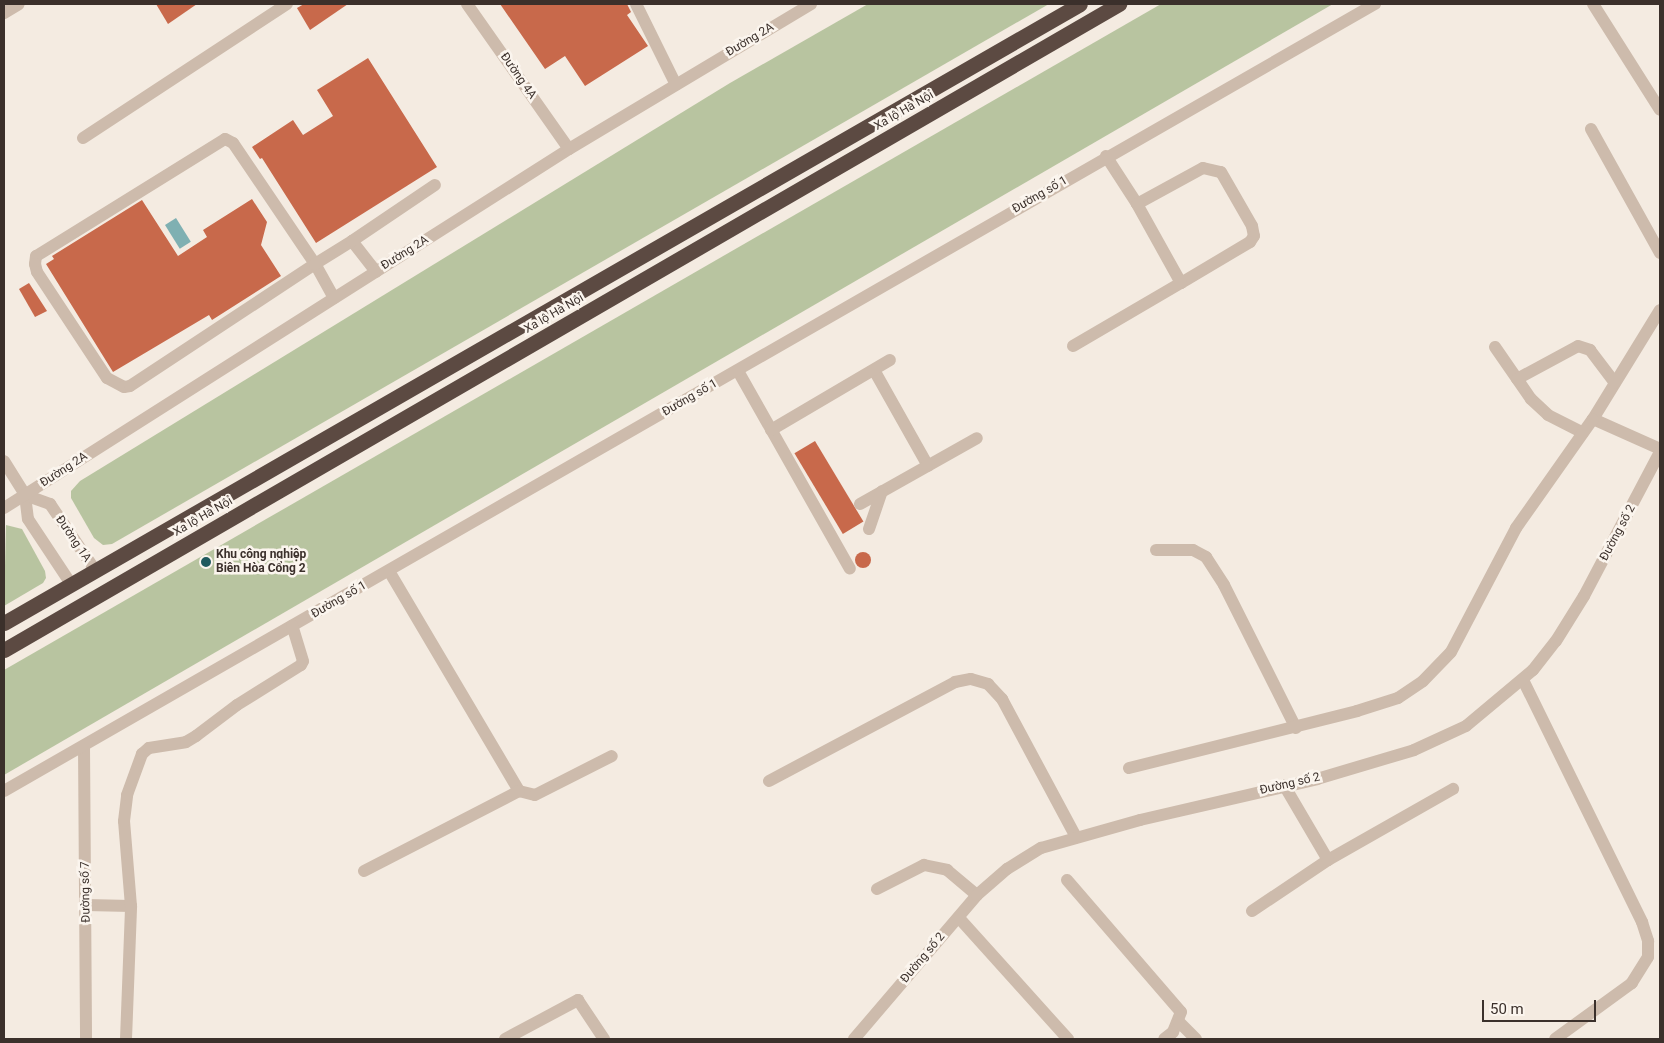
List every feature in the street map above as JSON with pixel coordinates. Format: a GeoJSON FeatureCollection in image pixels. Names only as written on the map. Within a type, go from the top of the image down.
{"type":"FeatureCollection","features":[{"type":"Feature","properties":{"kind":"highway","name":"Xa lộ Hà Nội"},"geometry":{"type":"LineString","coordinates":[[4,623],[1080,4]]}},
{"type":"Feature","properties":{"kind":"highway","name":"Xa lộ Hà Nội"},"geometry":{"type":"LineString","coordinates":[[4,650],[1119,4]]}},
{"type":"Feature","properties":{"kind":"street"},"geometry":{"type":"LineString","coordinates":[[4,13],[20,4]]}},
{"type":"Feature","properties":{"kind":"street"},"geometry":{"type":"LineString","coordinates":[[83,138],[287,4]]}},
{"type":"Feature","properties":{"kind":"street","name":"Đường 4A"},"geometry":{"type":"LineString","coordinates":[[467,4],[569,149]]}},
{"type":"Feature","properties":{"kind":"street"},"geometry":{"type":"LineString","coordinates":[[636,4],[676,85]]}},
{"type":"Feature","properties":{"kind":"street","name":"Đường 2A"},"geometry":{"type":"LineString","coordinates":[[4,508],[569,149],[811,4]]}},
{"type":"Feature","properties":{"kind":"street","name":"Đường số 1"},"geometry":{"type":"LineString","coordinates":[[4,791],[738,371],[1106,156],[1375,4]]}},
{"type":"Feature","properties":{"kind":"street"},"geometry":{"type":"LineString","coordinates":[[1593,4],[1660,110]]}},
{"type":"Feature","properties":{"kind":"street"},"geometry":{"type":"LineString","coordinates":[[1591,129],[1660,253]]}},
{"type":"Feature","properties":{"kind":"street"},"geometry":{"type":"LineString","coordinates":[[334,298],[315,264],[233,143],[225,139],[217,141],[36,256],[36,272],[107,378],[124,387],[315,264],[352,241],[435,185]]}},
{"type":"Feature","properties":{"kind":"street"},"geometry":{"type":"LineString","coordinates":[[1106,156],[1138,204],[1182,284]]}},
{"type":"Feature","properties":{"kind":"street"},"geometry":{"type":"LineString","coordinates":[[1073,346],[1182,284],[1250,242],[1254,236],[1252,226],[1221,172],[1214,168],[1204,168],[1138,204]]}},
{"type":"Feature","properties":{"kind":"street"},"geometry":{"type":"LineString","coordinates":[[352,241],[376,272]]}},
{"type":"Feature","properties":{"kind":"street"},"geometry":{"type":"LineString","coordinates":[[1129,768],[1296,728],[1398,698],[1441,666],[1451,652],[1516,528],[1593,419],[1660,310]]}},
{"type":"Feature","properties":{"kind":"street"},"geometry":{"type":"LineString","coordinates":[[1517,380],[1578,346],[1590,350],[1615,383]]}},
{"type":"Feature","properties":{"kind":"street"},"geometry":{"type":"LineString","coordinates":[[1495,347],[1531,399],[1548,415],[1583,434]]}},
{"type":"Feature","properties":{"kind":"street"},"geometry":{"type":"LineString","coordinates":[[772,430],[890,360]]}},
{"type":"Feature","properties":{"kind":"street"},"geometry":{"type":"LineString","coordinates":[[874,370],[928,466]]}},
{"type":"Feature","properties":{"kind":"street"},"geometry":{"type":"LineString","coordinates":[[738,371],[850,570]]}},
{"type":"Feature","properties":{"kind":"street"},"geometry":{"type":"LineString","coordinates":[[1593,419],[1660,451]]}},
{"type":"Feature","properties":{"kind":"street"},"geometry":{"type":"LineString","coordinates":[[860,504],[977,438]]}},
{"type":"Feature","properties":{"kind":"street","name":"Đường số 2"},"geometry":{"type":"LineString","coordinates":[[854,1039],[977,895],[1007,869],[1041,848],[1076,837],[1414,750],[1466,726],[1523,680],[1556,641],[1584,596],[1660,451]]}},
{"type":"Feature","properties":{"kind":"street"},"geometry":{"type":"LineString","coordinates":[[4,461],[25,495],[28,519],[70,584]]}},
{"type":"Feature","properties":{"kind":"street"},"geometry":{"type":"LineString","coordinates":[[870,529],[882,492]]}},
{"type":"Feature","properties":{"kind":"street","name":"Đường 1A"},"geometry":{"type":"LineString","coordinates":[[25,495],[50,504],[95,570]]}},
{"type":"Feature","properties":{"kind":"street"},"geometry":{"type":"LineString","coordinates":[[1156,550],[1193,550],[1206,557],[1224,585],[1296,728]]}},
{"type":"Feature","properties":{"kind":"street"},"geometry":{"type":"LineString","coordinates":[[390,571],[519,791]]}},
{"type":"Feature","properties":{"kind":"street"},"geometry":{"type":"LineString","coordinates":[[126,1039],[131,906],[124,820],[127,795],[142,754],[149,748],[191,739],[237,705],[301,666],[303,661],[292,626]]}},
{"type":"Feature","properties":{"kind":"street"},"geometry":{"type":"LineString","coordinates":[[769,781],[955,682],[971,680],[988,684],[1002,699],[1076,837]]}},
{"type":"Feature","properties":{"kind":"street"},"geometry":{"type":"LineString","coordinates":[[1523,680],[1642,922],[1648,941],[1648,957],[1632,983],[1555,1039]]}},
{"type":"Feature","properties":{"kind":"street","name":"Đường số 7"},"geometry":{"type":"LineString","coordinates":[[84,746],[86,1039]]}},
{"type":"Feature","properties":{"kind":"street"},"geometry":{"type":"LineString","coordinates":[[364,871],[519,791],[535,795],[612,756]]}},
{"type":"Feature","properties":{"kind":"street"},"geometry":{"type":"LineString","coordinates":[[1284,785],[1328,860]]}},
{"type":"Feature","properties":{"kind":"street"},"geometry":{"type":"LineString","coordinates":[[1252,911],[1328,860],[1453,789]]}},
{"type":"Feature","properties":{"kind":"street"},"geometry":{"type":"LineString","coordinates":[[877,889],[924,865],[947,870],[977,895]]}},
{"type":"Feature","properties":{"kind":"street"},"geometry":{"type":"LineString","coordinates":[[1067,880],[1181,1012],[1180,1022],[1164,1039]]}},
{"type":"Feature","properties":{"kind":"street"},"geometry":{"type":"LineString","coordinates":[[86,905],[131,906]]}},
{"type":"Feature","properties":{"kind":"street"},"geometry":{"type":"LineString","coordinates":[[959,918],[1068,1039]]}},
{"type":"Feature","properties":{"kind":"street"},"geometry":{"type":"LineString","coordinates":[[505,1039],[578,1000],[604,1039]]}},
{"type":"Feature","properties":{"kind":"street"},"geometry":{"type":"LineString","coordinates":[[1180,1022],[1196,1039]]}},
{"type":"Feature","properties":{"kind":"green space"},"geometry":{"type":"Polygon","coordinates":[[[868,4],[1049,4],[112,544],[103,545],[94,538],[71,498],[71,491],[80,481],[730,83],[868,4]]]}},
{"type":"Feature","properties":{"kind":"green space"},"geometry":{"type":"Polygon","coordinates":[[[1161,4],[1333,4],[4,775],[4,670],[1161,4]]]}},
{"type":"Feature","properties":{"kind":"green space"},"geometry":{"type":"Polygon","coordinates":[[[6,525],[22,529],[45,571],[46,578],[43,583],[4,606],[6,525]]]}},
{"type":"Feature","properties":{"kind":"water"},"geometry":{"type":"Polygon","coordinates":[[[176,218],[191,242],[180,249],[165,225],[176,218]]]}},
{"type":"Feature","properties":{"kind":"building"},"geometry":{"type":"Polygon","coordinates":[[[156,4],[197,4],[168,24],[156,4]]]}},
{"type":"Feature","properties":{"kind":"building"},"geometry":{"type":"Polygon","coordinates":[[[304,4],[348,4],[310,30],[297,8],[304,4]]]}},
{"type":"Feature","properties":{"kind":"building"},"geometry":{"type":"Polygon","coordinates":[[[500,4],[627,4],[631,12],[627,15],[648,46],[585,86],[565,56],[545,69],[500,4]]]}},
{"type":"Feature","properties":{"kind":"building"},"geometry":{"type":"Polygon","coordinates":[[[368,58],[437,167],[316,243],[262,158],[260,159],[252,147],[293,120],[303,135],[333,116],[317,90],[368,58]]]}},
{"type":"Feature","properties":{"kind":"building"},"geometry":{"type":"Polygon","coordinates":[[[252,199],[267,222],[261,245],[281,276],[212,320],[209,315],[113,372],[46,264],[54,259],[52,256],[142,200],[178,256],[207,237],[203,230],[252,199]]]}},
{"type":"Feature","properties":{"kind":"building"},"geometry":{"type":"Polygon","coordinates":[[[29,283],[47,311],[35,317],[19,289],[29,283]]]}},
{"type":"Feature","properties":{"kind":"building"},"geometry":{"type":"Polygon","coordinates":[[[815,441],[863,522],[843,534],[794,453],[815,441]]]}},
{"type":"Feature","properties":{"kind":"building"},"geometry":{"type":"Polygon","coordinates":[[[863,552],[869,554],[871,560],[869,566],[863,568],[857,566],[855,560],[857,554],[863,552]]]}},
{"type":"Feature","properties":{"kind":"place","name":"Khu công nghiệp Biên Hòa Cổng 2"},"geometry":{"type":"Point","coordinates":[206,562]}}]}
